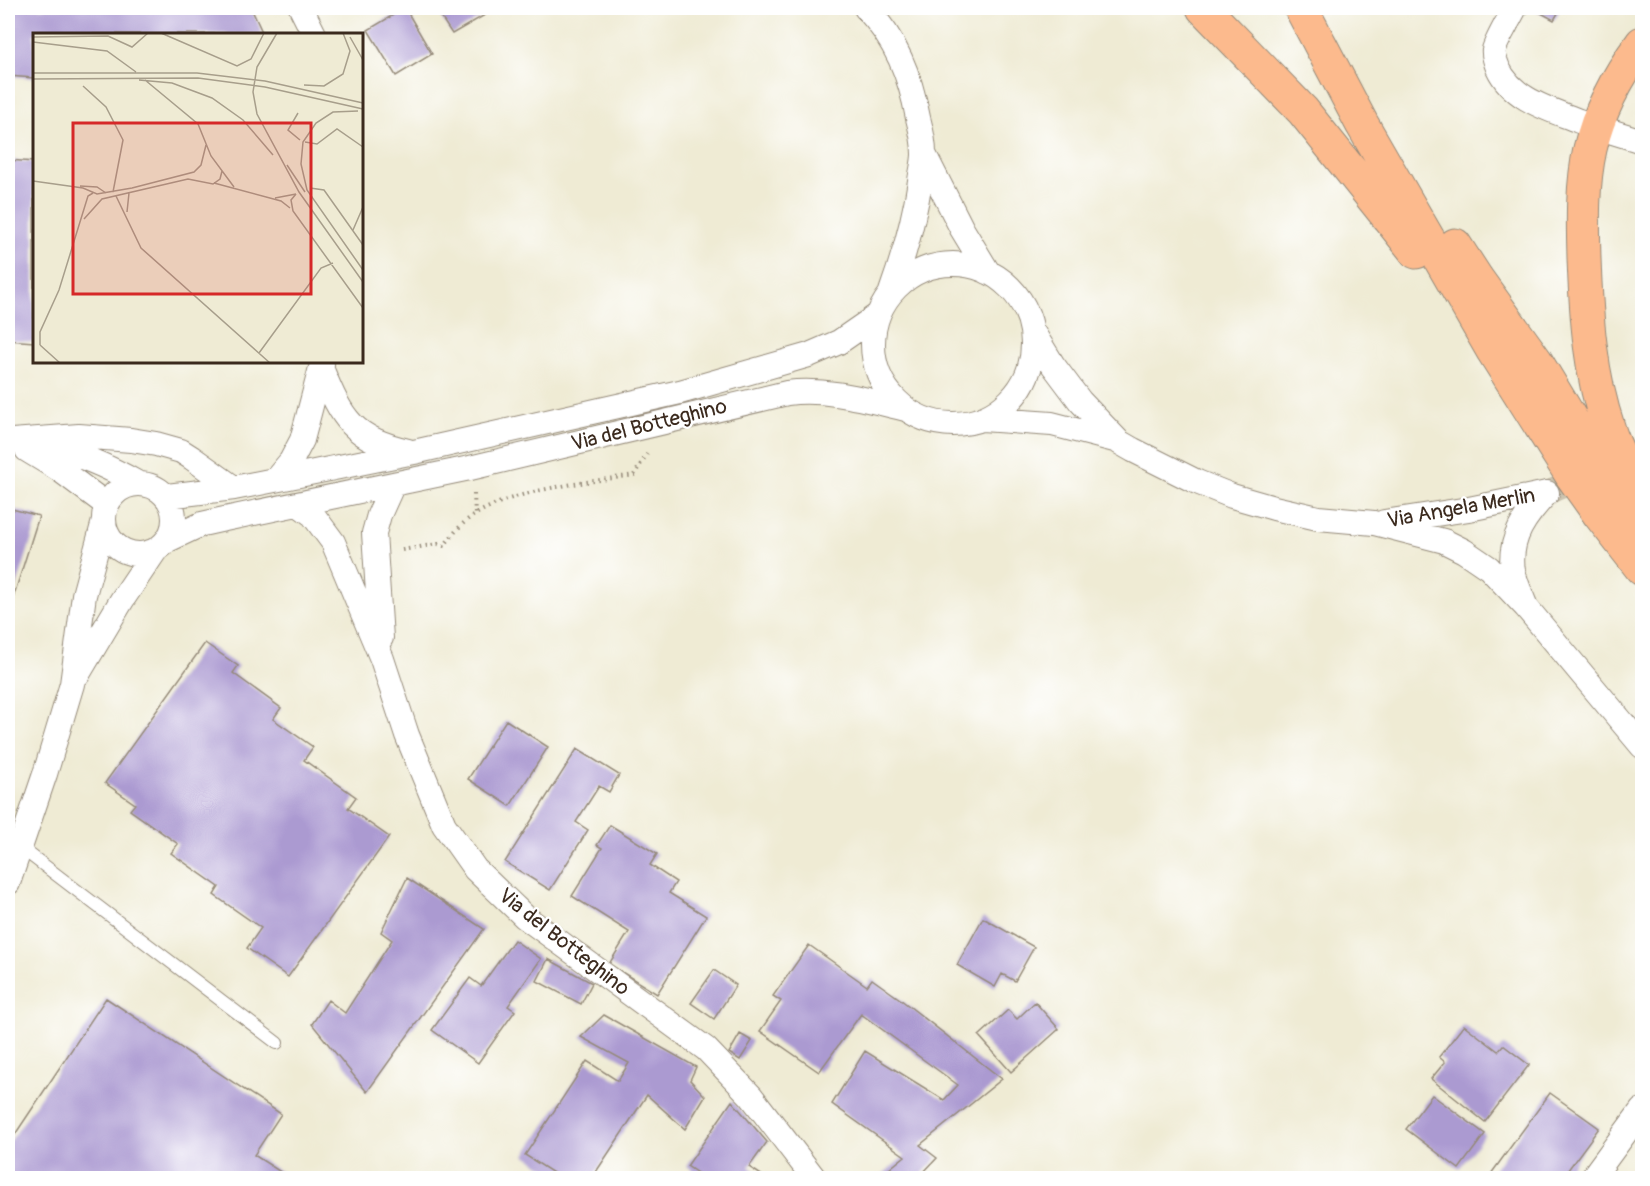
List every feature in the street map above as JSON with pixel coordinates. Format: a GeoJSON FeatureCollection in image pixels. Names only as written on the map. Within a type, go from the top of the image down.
{"type":"FeatureCollection","features":[{"type":"Feature","properties":{"kind":"highway"},"geometry":{"type":"LineString","coordinates":[[1203,8],[1303,111],[1398,228],[1492,351]]}},
{"type":"Feature","properties":{"kind":"highway"},"geometry":{"type":"LineString","coordinates":[[1301,8],[1362,124],[1492,351],[1572,476],[1642,569]]}},
{"type":"Feature","properties":{"kind":"highway"},"geometry":{"type":"LineString","coordinates":[[1324,8],[1384,130],[1405,165],[1477,279],[1556,393],[1589,449],[1642,518]]}},
{"type":"Feature","properties":{"kind":"highway"},"geometry":{"type":"LineString","coordinates":[[1642,43],[1616,84],[1594,134],[1584,183],[1583,227],[1587,319],[1600,399],[1612,438],[1642,494]]}},
{"type":"Feature","properties":{"kind":"street"},"geometry":{"type":"LineString","coordinates":[[301,8],[314,33]]}},
{"type":"Feature","properties":{"kind":"street","name":"Via del Botteghino"},"geometry":{"type":"LineString","coordinates":[[866,8],[888,36],[904,65],[916,109],[924,154],[962,230],[988,272]]}},
{"type":"Feature","properties":{"kind":"street"},"geometry":{"type":"LineString","coordinates":[[1515,8],[1494,50],[1500,72],[1509,84],[1532,102],[1579,121]]}},
{"type":"Feature","properties":{"kind":"street"},"geometry":{"type":"LineString","coordinates":[[1612,132],[1642,141]]}},
{"type":"Feature","properties":{"kind":"street","name":"Via del Botteghino"},"geometry":{"type":"LineString","coordinates":[[906,409],[891,394],[880,377],[876,367],[873,336],[878,315],[891,292],[904,254],[916,208],[924,154]]}},
{"type":"Feature","properties":{"kind":"street","name":"Via del Botteghino"},"geometry":{"type":"LineString","coordinates":[[161,545],[202,524],[470,468],[787,393],[838,394],[906,409],[930,421],[943,424],[969,423],[982,419],[1005,406],[1015,397],[1029,374],[1034,334],[1026,308],[1019,297],[1000,278],[968,265],[947,264],[912,275],[891,292]]}},
{"type":"Feature","properties":{"kind":"street","name":"Via del Botteghino"},"geometry":{"type":"LineString","coordinates":[[167,496],[234,488],[414,452],[680,392],[809,356],[839,342],[878,315]]}},
{"type":"Feature","properties":{"kind":"street","name":"Via Angela Merlin"},"geometry":{"type":"LineString","coordinates":[[1034,334],[1053,365],[1080,401],[1119,442]]}},
{"type":"Feature","properties":{"kind":"street","name":"Via del Botteghino"},"geometry":{"type":"LineString","coordinates":[[322,366],[336,403],[358,432],[383,445],[414,452]]}},
{"type":"Feature","properties":{"kind":"street","name":"Via del Botteghino"},"geometry":{"type":"LineString","coordinates":[[276,479],[291,461],[302,440],[322,366]]}},
{"type":"Feature","properties":{"kind":"street","name":"Via Angela Merlin"},"geometry":{"type":"LineString","coordinates":[[982,419],[1052,424],[1119,442],[1167,468],[1232,496],[1318,518],[1374,523],[1444,541],[1464,550],[1489,568],[1526,607],[1642,746]]}},
{"type":"Feature","properties":{"kind":"street"},"geometry":{"type":"LineString","coordinates":[[10,441],[79,436],[156,444],[175,449],[192,458],[234,488]]}},
{"type":"Feature","properties":{"kind":"street"},"geometry":{"type":"LineString","coordinates":[[10,441],[69,452],[97,462],[139,484]]}},
{"type":"Feature","properties":{"kind":"street"},"geometry":{"type":"LineString","coordinates":[[10,441],[60,470],[105,513],[108,535],[120,548],[142,554],[161,545]]}},
{"type":"Feature","properties":{"kind":"street"},"geometry":{"type":"LineString","coordinates":[[8,883],[45,774],[72,684],[84,595],[105,513],[119,490],[126,486],[139,484],[152,486],[167,496],[174,513],[173,526],[140,572],[72,684]]}},
{"type":"Feature","properties":{"kind":"street","name":"Via del Botteghino"},"geometry":{"type":"LineString","coordinates":[[382,659],[374,533],[379,515],[393,484]]}},
{"type":"Feature","properties":{"kind":"street","name":"Via Angela Merlin"},"geometry":{"type":"LineString","coordinates":[[1374,523],[1469,509],[1547,493],[1529,512],[1516,537],[1513,568],[1526,607]]}},
{"type":"Feature","properties":{"kind":"street","name":"Via del Botteghino"},"geometry":{"type":"LineString","coordinates":[[298,504],[313,515],[333,542],[382,659],[407,735],[444,825],[476,868],[525,917],[705,1049],[751,1096],[814,1179]]}},
{"type":"Feature","properties":{"kind":"street"},"geometry":{"type":"LineString","coordinates":[[1592,1179],[1642,1110]]}},
{"type":"Feature","properties":{"kind":"lane"},"geometry":{"type":"LineString","coordinates":[[20,847],[277,1043]]}},
{"type":"Feature","properties":{"kind":"path"},"geometry":{"type":"LineString","coordinates":[[397,550],[438,544],[444,546],[456,531],[476,514],[510,498],[634,475],[649,450]]}},
{"type":"Feature","properties":{"kind":"building"},"geometry":{"type":"Polygon","coordinates":[[[8,8],[251,8],[263,33],[33,33],[33,78],[8,76],[8,8]]]}},
{"type":"Feature","properties":{"kind":"building"},"geometry":{"type":"Polygon","coordinates":[[[405,8],[432,54],[396,76],[368,30],[405,8]]]}},
{"type":"Feature","properties":{"kind":"building"},"geometry":{"type":"Polygon","coordinates":[[[435,8],[497,8],[452,34],[435,8]]]}},
{"type":"Feature","properties":{"kind":"building"},"geometry":{"type":"Polygon","coordinates":[[[1532,8],[1561,8],[1554,20],[1532,8]]]}},
{"type":"Feature","properties":{"kind":"building"},"geometry":{"type":"Polygon","coordinates":[[[8,160],[33,162],[33,342],[8,340],[8,160]]]}},
{"type":"Feature","properties":{"kind":"building"},"geometry":{"type":"Polygon","coordinates":[[[8,508],[39,516],[8,614],[8,508]]]}},
{"type":"Feature","properties":{"kind":"building"},"geometry":{"type":"Polygon","coordinates":[[[205,643],[238,666],[233,673],[281,708],[273,719],[313,747],[304,760],[356,797],[348,808],[389,837],[288,977],[247,948],[261,928],[214,895],[219,887],[171,853],[178,844],[130,810],[135,804],[105,783],[205,643]]]}},
{"type":"Feature","properties":{"kind":"building"},"geometry":{"type":"Polygon","coordinates":[[[506,720],[548,747],[510,806],[468,779],[506,720]]]}},
{"type":"Feature","properties":{"kind":"building"},"geometry":{"type":"Polygon","coordinates":[[[577,749],[619,775],[609,792],[599,786],[576,822],[588,830],[550,890],[505,862],[577,749]]]}},
{"type":"Feature","properties":{"kind":"building"},"geometry":{"type":"Polygon","coordinates":[[[610,825],[657,854],[650,865],[676,882],[669,893],[706,916],[657,994],[609,964],[629,932],[572,896],[602,848],[597,845],[610,825]]]}},
{"type":"Feature","properties":{"kind":"building"},"geometry":{"type":"Polygon","coordinates":[[[407,878],[484,929],[367,1092],[312,1024],[328,1000],[345,1013],[392,940],[381,932],[407,878]]]}},
{"type":"Feature","properties":{"kind":"building"},"geometry":{"type":"Polygon","coordinates":[[[983,918],[1034,947],[1015,981],[1002,974],[995,987],[957,965],[983,918]]]}},
{"type":"Feature","properties":{"kind":"building"},"geometry":{"type":"Polygon","coordinates":[[[514,940],[541,959],[508,1006],[515,1011],[478,1063],[432,1030],[470,978],[481,986],[514,940]]]}},
{"type":"Feature","properties":{"kind":"building"},"geometry":{"type":"Polygon","coordinates":[[[809,945],[867,986],[872,979],[1002,1079],[920,1145],[937,1158],[920,1176],[923,1178],[878,1178],[905,1156],[832,1104],[865,1051],[944,1100],[958,1085],[861,1014],[819,1072],[760,1031],[781,1001],[773,996],[809,945]]]}},
{"type":"Feature","properties":{"kind":"building"},"geometry":{"type":"Polygon","coordinates":[[[548,959],[592,983],[581,1004],[537,981],[548,959]]]}},
{"type":"Feature","properties":{"kind":"building"},"geometry":{"type":"Polygon","coordinates":[[[714,970],[736,985],[714,1019],[691,1003],[714,970]]]}},
{"type":"Feature","properties":{"kind":"building"},"geometry":{"type":"Polygon","coordinates":[[[106,998],[281,1114],[254,1155],[290,1178],[8,1178],[8,1145],[106,998]]]}},
{"type":"Feature","properties":{"kind":"building"},"geometry":{"type":"Polygon","coordinates":[[[1035,1002],[1059,1029],[1011,1072],[979,1036],[1008,1010],[1017,1019],[1035,1002]]]}},
{"type":"Feature","properties":{"kind":"building"},"geometry":{"type":"Polygon","coordinates":[[[604,1015],[696,1067],[690,1080],[705,1096],[685,1129],[647,1095],[592,1178],[561,1178],[525,1155],[587,1061],[618,1081],[629,1063],[581,1037],[604,1015]]]}},
{"type":"Feature","properties":{"kind":"building"},"geometry":{"type":"Polygon","coordinates":[[[1464,1025],[1498,1051],[1503,1045],[1529,1065],[1485,1122],[1431,1079],[1445,1062],[1439,1057],[1464,1025]]]}},
{"type":"Feature","properties":{"kind":"building"},"geometry":{"type":"Polygon","coordinates":[[[740,1034],[752,1041],[740,1060],[729,1053],[740,1034]]]}},
{"type":"Feature","properties":{"kind":"building"},"geometry":{"type":"Polygon","coordinates":[[[1550,1093],[1599,1128],[1562,1178],[1488,1178],[1550,1093]]]}},
{"type":"Feature","properties":{"kind":"building"},"geometry":{"type":"Polygon","coordinates":[[[1432,1095],[1485,1134],[1459,1169],[1406,1129],[1432,1095]]]}},
{"type":"Feature","properties":{"kind":"building"},"geometry":{"type":"Polygon","coordinates":[[[732,1101],[767,1142],[749,1167],[766,1178],[705,1178],[687,1166],[732,1101]]]}},
{"type":"Feature","properties":{"kind":"tunnel"},"geometry":{"type":"LineString","coordinates":[[1547,493],[1642,451]]}}]}
